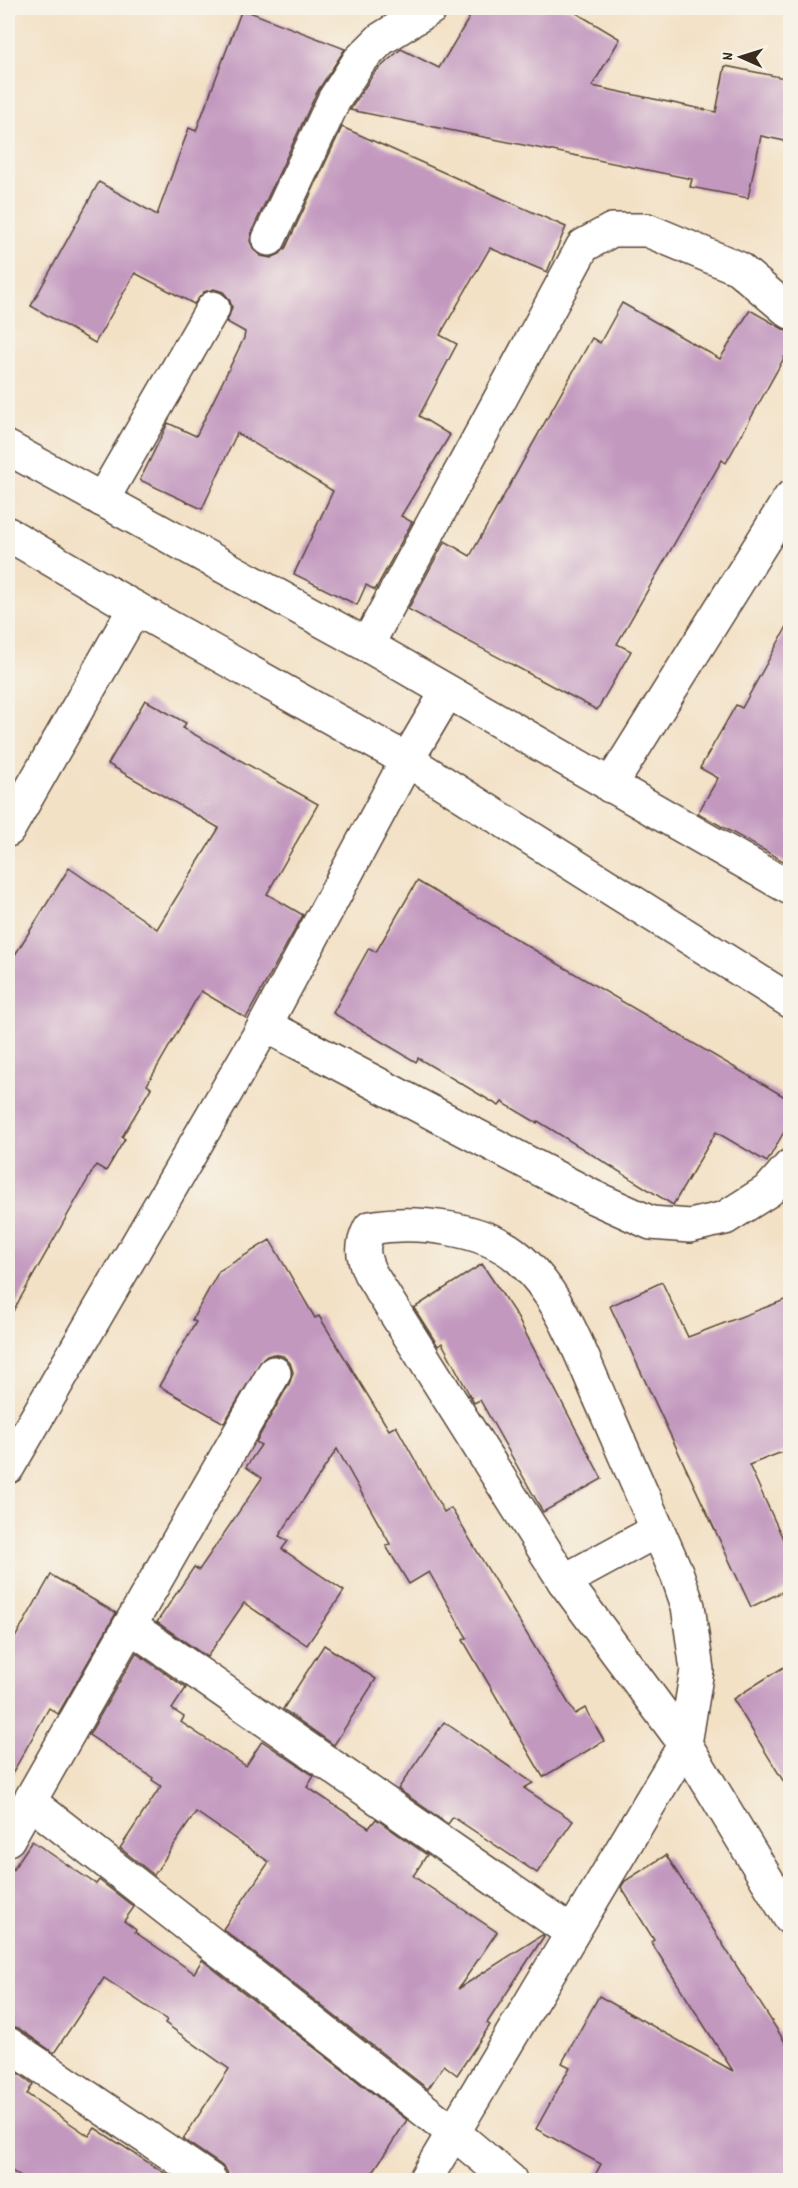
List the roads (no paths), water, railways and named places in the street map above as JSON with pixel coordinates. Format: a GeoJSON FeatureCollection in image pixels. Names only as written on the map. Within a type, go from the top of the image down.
{"type":"FeatureCollection","features":[{"type":"Feature","properties":{"kind":"street"},"geometry":{"type":"LineString","coordinates":[[268,239],[334,100],[359,61],[381,39],[431,8]]}},
{"type":"Feature","properties":{"kind":"street"},"geometry":{"type":"LineString","coordinates":[[367,645],[582,246],[612,230],[646,230],[738,268],[790,312]]}},
{"type":"Feature","properties":{"kind":"street"},"geometry":{"type":"LineString","coordinates":[[102,500],[213,308]]}},
{"type":"Feature","properties":{"kind":"street"},"geometry":{"type":"LineString","coordinates":[[8,448],[367,645],[790,888]]}},
{"type":"Feature","properties":{"kind":"street"},"geometry":{"type":"LineString","coordinates":[[610,786],[790,498]]}},
{"type":"Feature","properties":{"kind":"street"},"geometry":{"type":"LineString","coordinates":[[8,534],[407,760],[790,1001]]}},
{"type":"Feature","properties":{"kind":"street"},"geometry":{"type":"LineString","coordinates":[[8,830],[135,608]]}},
{"type":"Feature","properties":{"kind":"street"},"geometry":{"type":"LineString","coordinates":[[8,1467],[265,1025],[407,760],[447,692]]}},
{"type":"Feature","properties":{"kind":"street"},"geometry":{"type":"LineString","coordinates":[[265,1025],[593,1197],[651,1223],[690,1226],[725,1218],[769,1190],[790,1166]]}},
{"type":"Feature","properties":{"kind":"street"},"geometry":{"type":"LineString","coordinates":[[425,2181],[455,2134],[571,1932],[685,1744],[697,1670],[695,1642],[688,1606],[658,1530],[569,1327],[533,1273],[517,1256],[489,1241],[459,1232],[435,1226],[395,1224],[370,1228],[363,1242],[363,1256],[370,1274],[564,1581],[685,1744],[790,1918]]}},
{"type":"Feature","properties":{"kind":"street"},"geometry":{"type":"LineString","coordinates":[[8,1839],[274,1373]]}},
{"type":"Feature","properties":{"kind":"street"},"geometry":{"type":"LineString","coordinates":[[564,1581],[658,1530]]}},
{"type":"Feature","properties":{"kind":"street"},"geometry":{"type":"LineString","coordinates":[[130,1626],[571,1932]]}},
{"type":"Feature","properties":{"kind":"street"},"geometry":{"type":"LineString","coordinates":[[30,1802],[455,2134],[510,2181]]}},
{"type":"Feature","properties":{"kind":"street"},"geometry":{"type":"LineString","coordinates":[[8,2044],[210,2181]]}}]}
